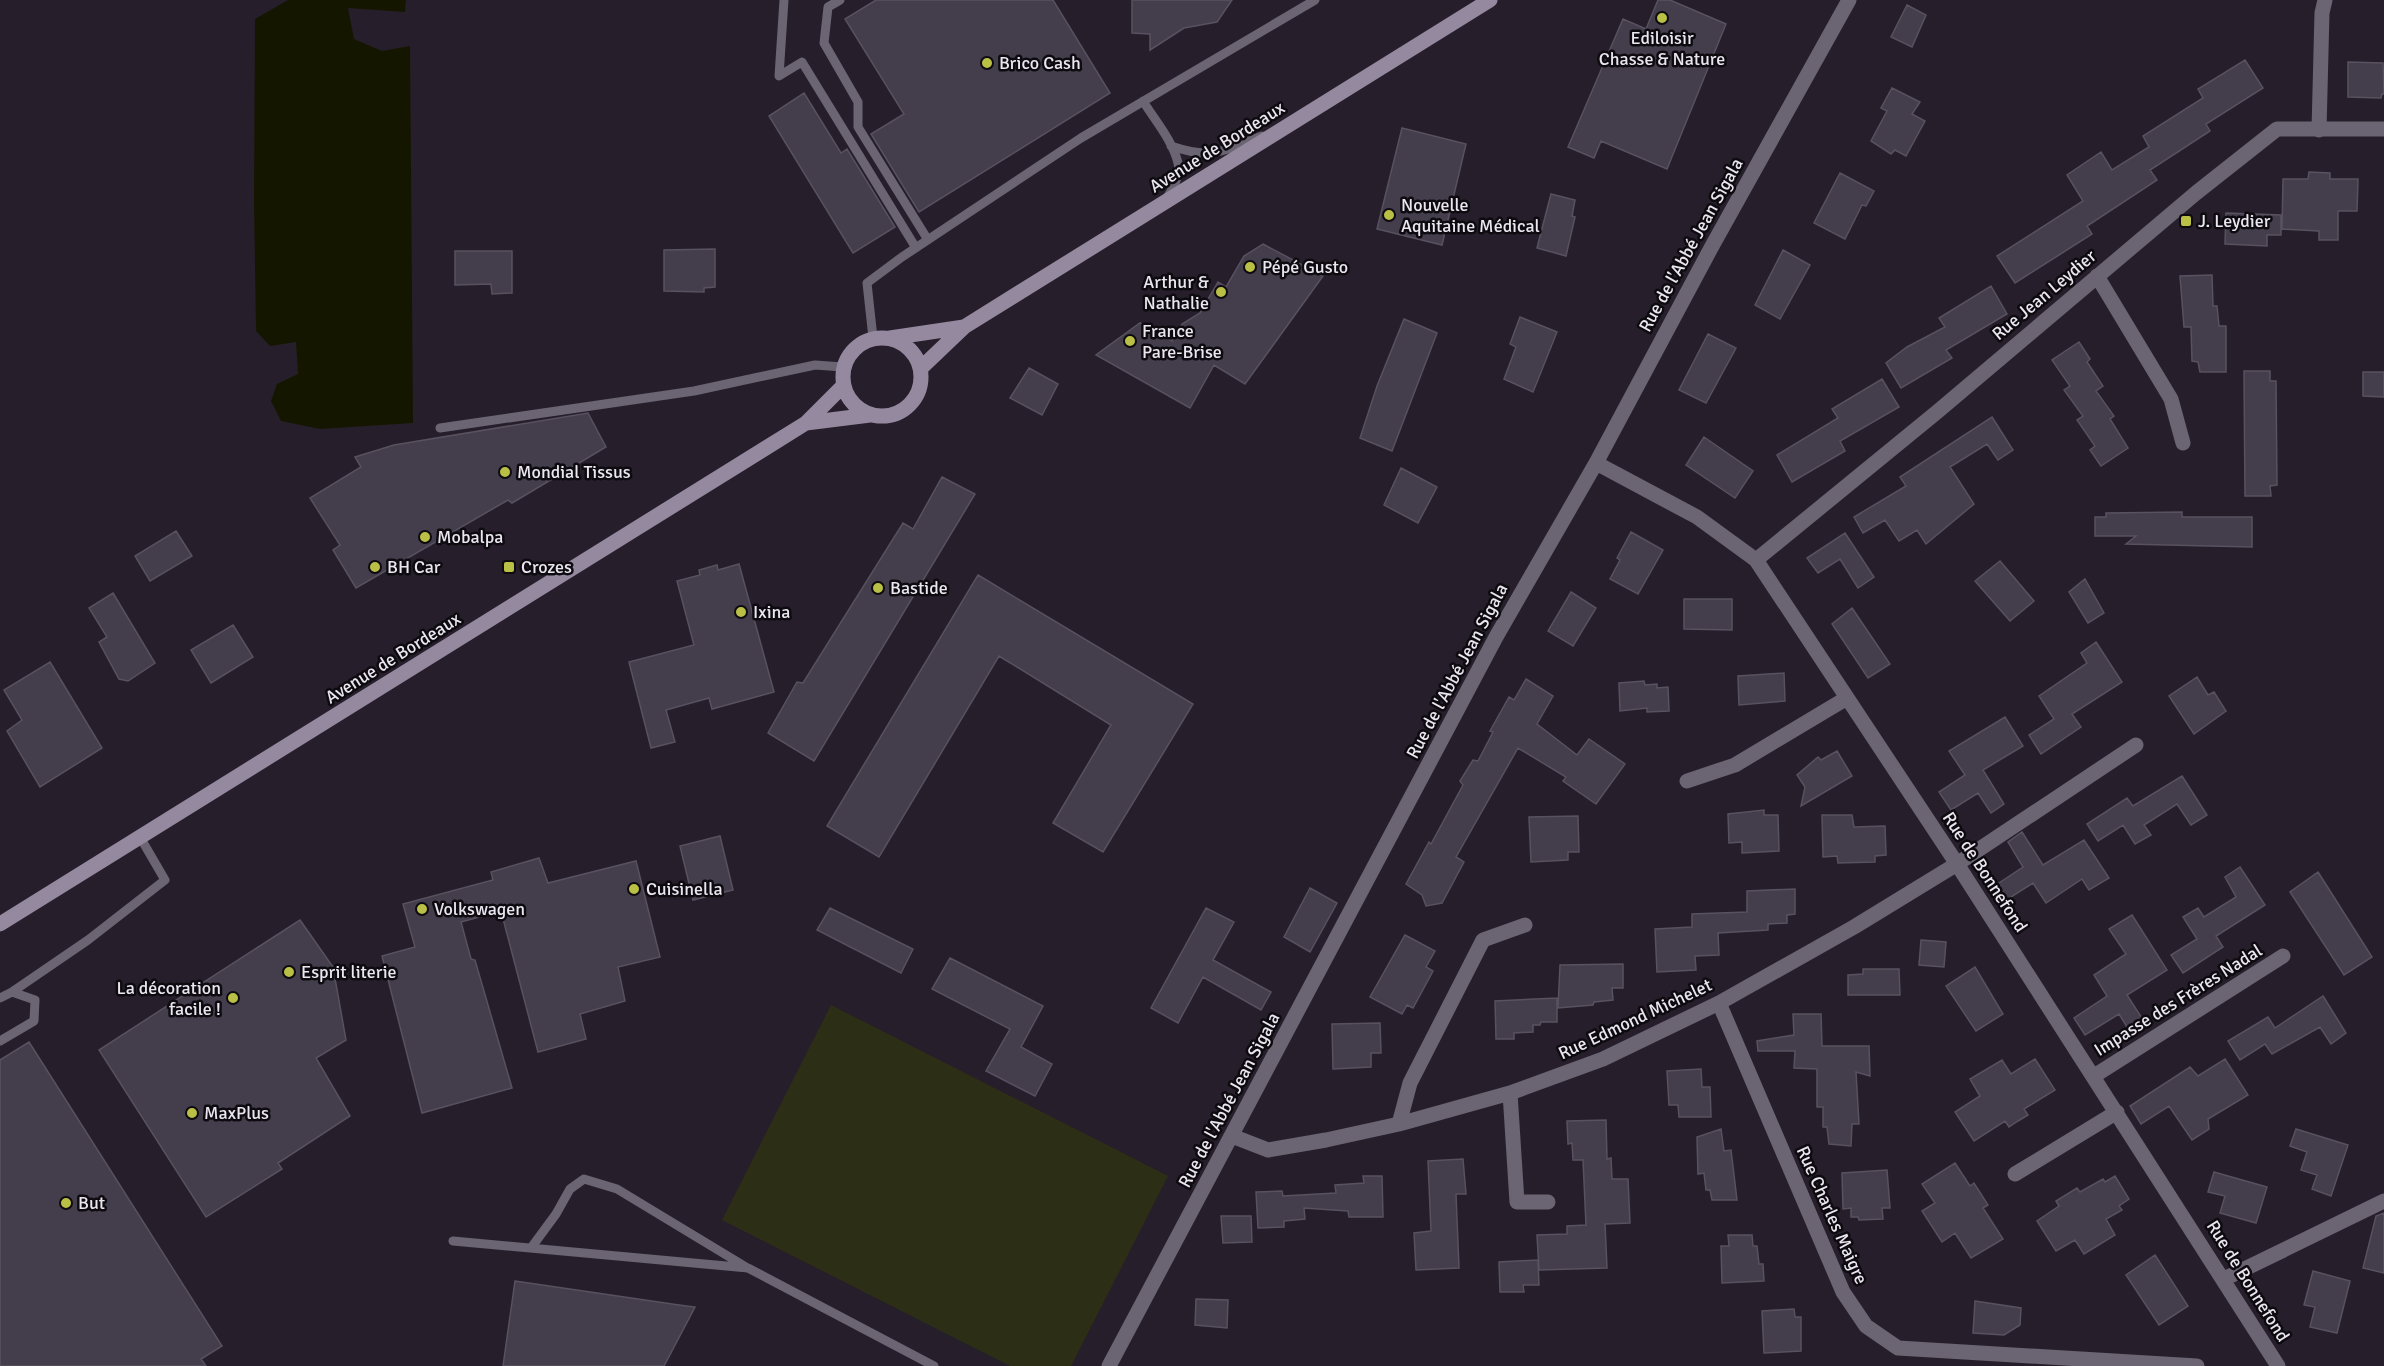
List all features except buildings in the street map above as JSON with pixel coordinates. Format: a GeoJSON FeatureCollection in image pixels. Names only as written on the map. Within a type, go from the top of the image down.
{"type":"FeatureCollection","features":[{"type":"Feature","properties":{"kind":"main road","name":"Avenue de Bordeaux"},"geometry":{"type":"LineString","coordinates":[[806,423],[870,415],[891,416],[909,406],[920,389],[921,368],[964,327],[1490,0]]}},
{"type":"Feature","properties":{"kind":"main road","name":"Avenue de Bordeaux"},"geometry":{"type":"LineString","coordinates":[[873,339],[964,327]]}},
{"type":"Feature","properties":{"kind":"main road"},"geometry":{"type":"LineString","coordinates":[[890,338],[910,348],[921,368]]}},
{"type":"Feature","properties":{"kind":"main road"},"geometry":{"type":"LineString","coordinates":[[870,415],[853,404],[843,386],[843,367],[853,350],[873,339]]}},
{"type":"Feature","properties":{"kind":"main road","name":"Avenue de Bordeaux"},"geometry":{"type":"LineString","coordinates":[[0,924],[806,423],[843,386]]}},
{"type":"Feature","properties":{"kind":"street","name":"Rue de l'Abbé Jean Sigala"},"geometry":{"type":"LineString","coordinates":[[1109,1366],[1496,637],[1596,464],[1711,248],[1849,0]]}},
{"type":"Feature","properties":{"kind":"street"},"geometry":{"type":"LineString","coordinates":[[2319,130],[2322,13],[2325,0]]}},
{"type":"Feature","properties":{"kind":"street","name":"Rue Jean Leydier"},"geometry":{"type":"LineString","coordinates":[[1756,560],[1937,412],[2196,193],[2277,129],[2384,129]]}},
{"type":"Feature","properties":{"kind":"street"},"geometry":{"type":"LineString","coordinates":[[2097,276],[2171,399],[2183,443]]}},
{"type":"Feature","properties":{"kind":"street","name":"Rue de Bonnefond"},"geometry":{"type":"LineString","coordinates":[[1596,464],[1697,517],[1756,560],[1957,864],[2278,1366]]}},
{"type":"Feature","properties":{"kind":"street"},"geometry":{"type":"LineString","coordinates":[[1687,781],[1735,765],[1846,698]]}},
{"type":"Feature","properties":{"kind":"street","name":"Rue Edmond Michelet"},"geometry":{"type":"LineString","coordinates":[[1232,1136],[1268,1150],[1399,1124],[1510,1093],[1604,1059],[1719,1003],[1854,927],[1957,864],[2136,745]]}},
{"type":"Feature","properties":{"kind":"street"},"geometry":{"type":"LineString","coordinates":[[1399,1124],[1410,1083],[1484,940],[1525,925]]}},
{"type":"Feature","properties":{"kind":"street","name":"Impasse des Frères Nadal"},"geometry":{"type":"LineString","coordinates":[[2094,1076],[2283,956]]}},
{"type":"Feature","properties":{"kind":"street","name":"Rue Charles Maigre"},"geometry":{"type":"LineString","coordinates":[[1719,1003],[1843,1293],[1866,1326],[1899,1348],[2001,1360],[2197,1366]]}},
{"type":"Feature","properties":{"kind":"street"},"geometry":{"type":"LineString","coordinates":[[1510,1093],[1517,1202],[1548,1202]]}},
{"type":"Feature","properties":{"kind":"street"},"geometry":{"type":"LineString","coordinates":[[2015,1174],[2117,1112]]}},
{"type":"Feature","properties":{"kind":"street"},"geometry":{"type":"LineString","coordinates":[[2224,1279],[2384,1202]]}},
{"type":"Feature","properties":{"kind":"lane"},"geometry":{"type":"LineString","coordinates":[[784,0],[779,76],[802,62],[916,248]]}},
{"type":"Feature","properties":{"kind":"lane"},"geometry":{"type":"LineString","coordinates":[[840,0],[828,7],[824,43],[858,102],[858,127],[928,240]]}},
{"type":"Feature","properties":{"kind":"lane"},"geometry":{"type":"LineString","coordinates":[[873,339],[867,283],[1081,138],[1315,0]]}},
{"type":"Feature","properties":{"kind":"lane"},"geometry":{"type":"LineString","coordinates":[[1143,101],[1171,146],[1179,164],[1175,184],[1163,204]]}},
{"type":"Feature","properties":{"kind":"lane"},"geometry":{"type":"LineString","coordinates":[[1171,146],[1186,151],[1215,154],[1292,124]]}},
{"type":"Feature","properties":{"kind":"lane"},"geometry":{"type":"LineString","coordinates":[[440,428],[694,391],[815,365],[843,367]]}},
{"type":"Feature","properties":{"kind":"lane"},"geometry":{"type":"LineString","coordinates":[[0,998],[88,940],[165,880],[140,837]]}},
{"type":"Feature","properties":{"kind":"lane"},"geometry":{"type":"LineString","coordinates":[[0,1041],[34,1021],[35,1000],[12,992]]}},
{"type":"Feature","properties":{"kind":"lane"},"geometry":{"type":"LineString","coordinates":[[531,1248],[556,1214],[570,1188],[584,1179],[617,1188],[748,1268],[933,1366]]}},
{"type":"Feature","properties":{"kind":"lane"},"geometry":{"type":"LineString","coordinates":[[453,1241],[748,1268]]}},
{"type":"Feature","properties":{"kind":"shaded area"},"geometry":{"type":"Polygon","coordinates":[[[288,0],[406,0],[405,12],[348,8],[354,39],[382,51],[410,46],[413,423],[320,429],[281,421],[271,401],[277,384],[298,374],[296,342],[270,346],[256,331],[255,19],[288,0]]]}},
{"type":"Feature","properties":{"kind":"shaded area"},"geometry":{"type":"Polygon","coordinates":[[[831,1005],[1168,1176],[1071,1366],[1010,1366],[722,1220],[831,1005]]]}},
{"type":"Feature","properties":{"kind":"place","name":"Ediloisir Chasse & Nature"},"geometry":{"type":"Point","coordinates":[1662,18]}},
{"type":"Feature","properties":{"kind":"place","name":"Brico Cash"},"geometry":{"type":"Point","coordinates":[987,63]}},
{"type":"Feature","properties":{"kind":"place","name":"Nouvelle Aquitaine Médical"},"geometry":{"type":"Point","coordinates":[1389,215]}},
{"type":"Feature","properties":{"kind":"place","name":"J. Leydier"},"geometry":{"type":"Point","coordinates":[2186,221]}},
{"type":"Feature","properties":{"kind":"place","name":"Pépé Gusto"},"geometry":{"type":"Point","coordinates":[1250,267]}},
{"type":"Feature","properties":{"kind":"place","name":"Arthur & Nathalie"},"geometry":{"type":"Point","coordinates":[1221,292]}},
{"type":"Feature","properties":{"kind":"place","name":"France Pare-Brise"},"geometry":{"type":"Point","coordinates":[1130,341]}},
{"type":"Feature","properties":{"kind":"place","name":"Mondial Tissus"},"geometry":{"type":"Point","coordinates":[505,472]}},
{"type":"Feature","properties":{"kind":"place","name":"Mobalpa"},"geometry":{"type":"Point","coordinates":[425,537]}},
{"type":"Feature","properties":{"kind":"place","name":"BH Car"},"geometry":{"type":"Point","coordinates":[375,567]}},
{"type":"Feature","properties":{"kind":"place","name":"Crozes"},"geometry":{"type":"Point","coordinates":[509,567]}},
{"type":"Feature","properties":{"kind":"place","name":"Bastide"},"geometry":{"type":"Point","coordinates":[878,588]}},
{"type":"Feature","properties":{"kind":"place","name":"Ixina"},"geometry":{"type":"Point","coordinates":[741,612]}},
{"type":"Feature","properties":{"kind":"place","name":"Cuisinella"},"geometry":{"type":"Point","coordinates":[634,889]}},
{"type":"Feature","properties":{"kind":"place","name":"Volkswagen"},"geometry":{"type":"Point","coordinates":[422,909]}},
{"type":"Feature","properties":{"kind":"place","name":"Esprit literie"},"geometry":{"type":"Point","coordinates":[289,972]}},
{"type":"Feature","properties":{"kind":"place","name":"La décoration facile !"},"geometry":{"type":"Point","coordinates":[233,998]}},
{"type":"Feature","properties":{"kind":"place","name":"MaxPlus"},"geometry":{"type":"Point","coordinates":[192,1113]}},
{"type":"Feature","properties":{"kind":"place","name":"But"},"geometry":{"type":"Point","coordinates":[66,1203]}}]}
